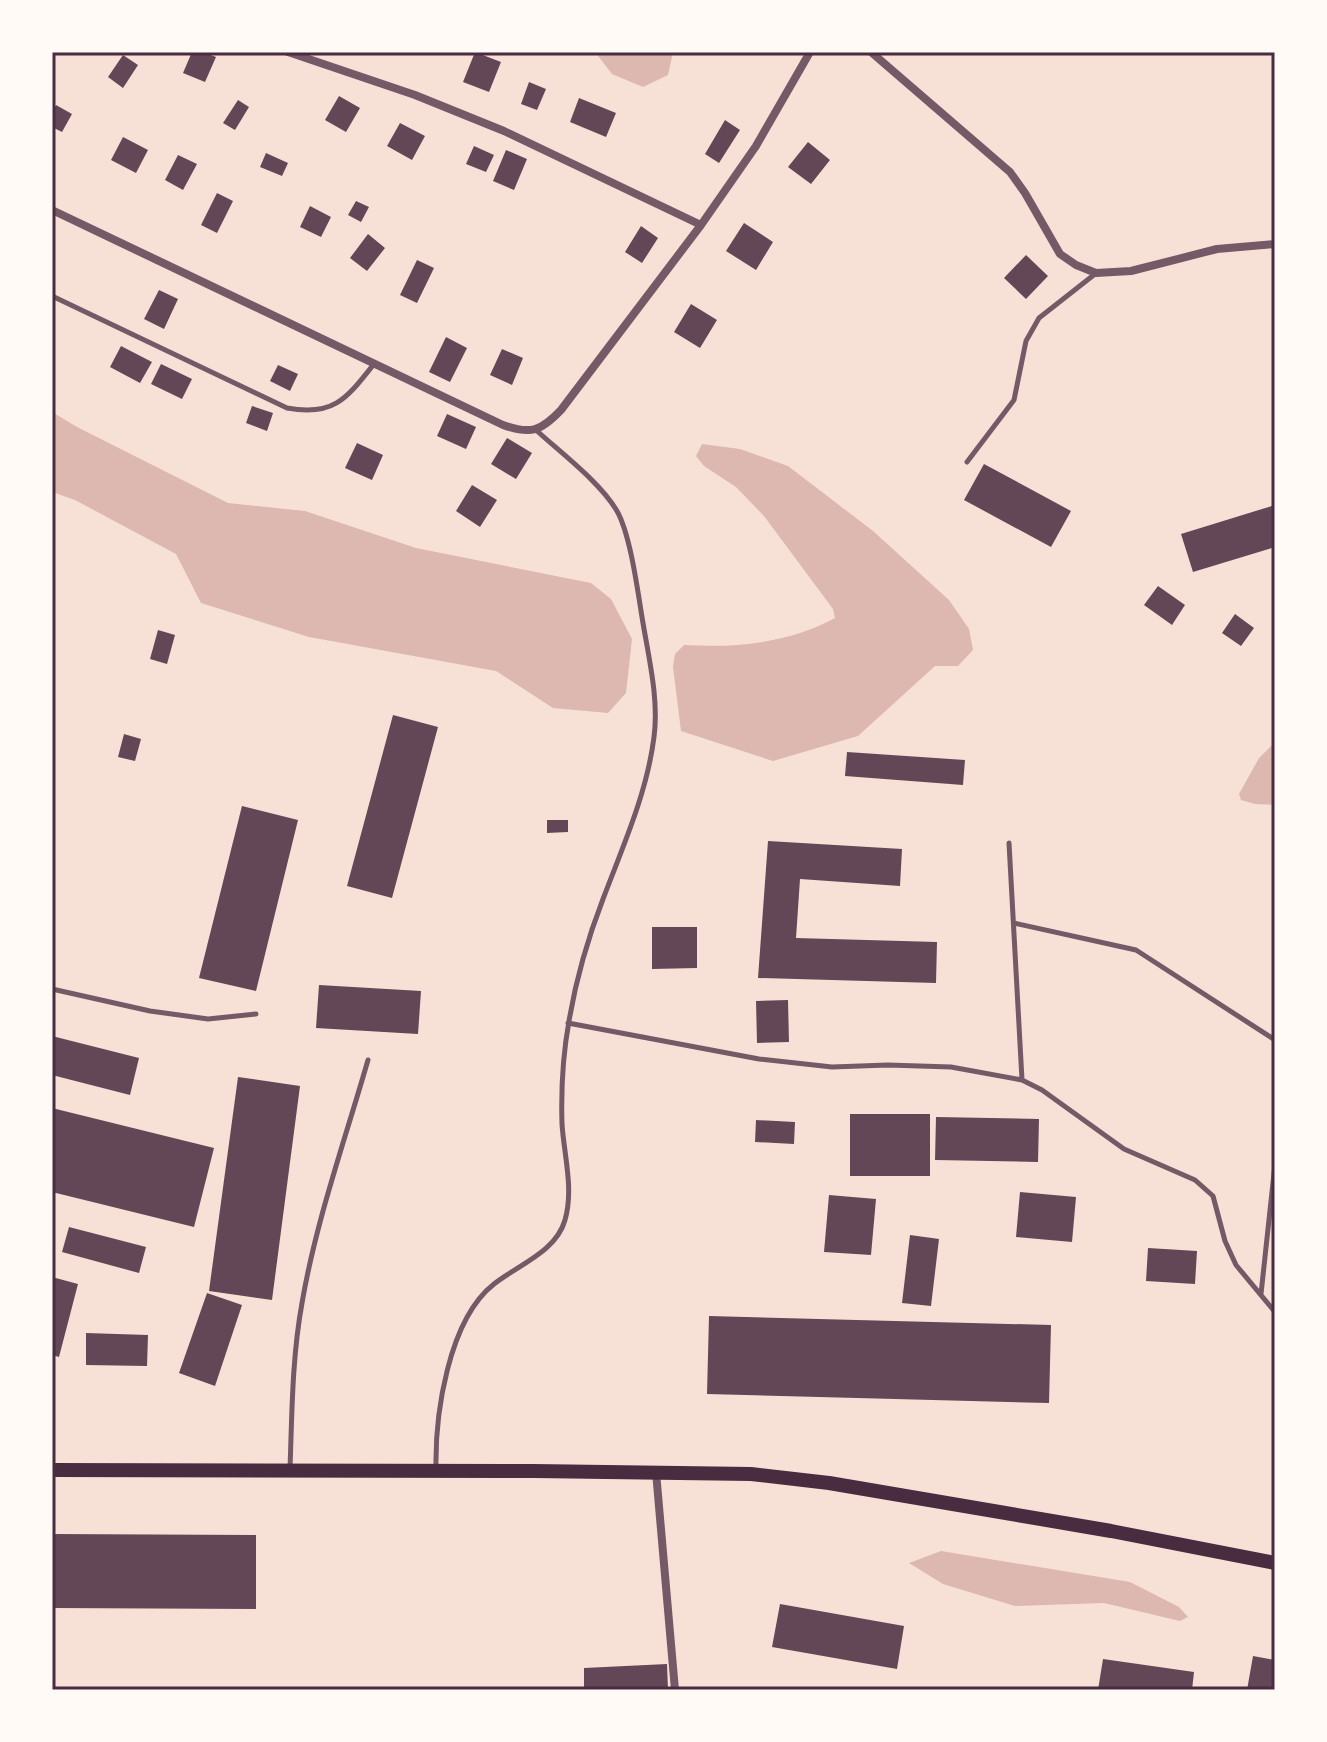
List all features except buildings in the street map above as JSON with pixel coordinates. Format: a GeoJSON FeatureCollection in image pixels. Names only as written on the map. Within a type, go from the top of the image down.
{"type":"FeatureCollection","features":[{"type":"Feature","properties":{"kind":"main road"},"geometry":{"type":"LineString","coordinates":[[52,1470],[751,1474],[829,1483],[1111,1531],[1275,1563]]}},
{"type":"Feature","properties":{"kind":"street"},"geometry":{"type":"LineString","coordinates":[[288,52],[401,90],[480,121],[701,225]]}},
{"type":"Feature","properties":{"kind":"street"},"geometry":{"type":"LineString","coordinates":[[52,210],[503,425],[520,431],[536,430],[548,424],[561,410],[701,225],[756,146],[810,52]]}},
{"type":"Feature","properties":{"kind":"street"},"geometry":{"type":"LineString","coordinates":[[871,52],[994,156],[1025,193],[1060,254],[1076,265],[1096,273],[1131,271],[1217,249],[1275,244]]}},
{"type":"Feature","properties":{"kind":"street"},"geometry":{"type":"LineString","coordinates":[[656,1472],[675,1690]]}},
{"type":"Feature","properties":{"kind":"lane"},"geometry":{"type":"LineString","coordinates":[[967,462],[1014,400],[1026,341],[1039,318],[1096,273]]}},
{"type":"Feature","properties":{"kind":"lane"},"geometry":{"type":"LineString","coordinates":[[52,296],[287,408],[314,411],[338,404],[374,364]]}},
{"type":"Feature","properties":{"kind":"lane"},"geometry":{"type":"LineString","coordinates":[[436,1470],[436,1444],[444,1389],[462,1330],[475,1306],[492,1285],[553,1241],[565,1222],[569,1196],[562,1122],[568,1023],[582,961],[627,839],[647,774],[655,735],[653,686],[639,598],[618,513],[607,498],[536,430]]}},
{"type":"Feature","properties":{"kind":"lane"},"geometry":{"type":"LineString","coordinates":[[1009,843],[1022,1080]]}},
{"type":"Feature","properties":{"kind":"lane"},"geometry":{"type":"LineString","coordinates":[[1014,923],[1136,950],[1275,1040]]}},
{"type":"Feature","properties":{"kind":"lane"},"geometry":{"type":"LineString","coordinates":[[52,989],[150,1011],[208,1019],[256,1014]]}},
{"type":"Feature","properties":{"kind":"lane"},"geometry":{"type":"LineString","coordinates":[[568,1023],[759,1059],[832,1067],[951,1067],[1022,1080],[1042,1090],[1124,1149],[1195,1180],[1213,1196],[1225,1241],[1236,1265],[1275,1312]]}},
{"type":"Feature","properties":{"kind":"lane"},"geometry":{"type":"LineString","coordinates":[[290,1470],[294,1359],[302,1302],[314,1243],[368,1060]]}},
{"type":"Feature","properties":{"kind":"lane"},"geometry":{"type":"LineString","coordinates":[[1261,1296],[1275,1164]]}},
{"type":"Feature","properties":{"kind":"shaded area"},"geometry":{"type":"Polygon","coordinates":[[[595,52],[673,52],[668,75],[643,87],[612,74],[595,52]]]}},
{"type":"Feature","properties":{"kind":"shaded area"},"geometry":{"type":"Polygon","coordinates":[[[52,412],[228,503],[305,511],[416,548],[591,583],[611,599],[632,639],[626,693],[608,713],[553,708],[496,671],[309,637],[201,603],[176,554],[75,500],[52,492],[52,412]]]}},
{"type":"Feature","properties":{"kind":"shaded area"},"geometry":{"type":"Polygon","coordinates":[[[702,444],[740,449],[788,466],[873,531],[949,600],[969,629],[973,650],[958,666],[935,666],[858,736],[773,761],[681,731],[673,667],[675,654],[684,645],[723,646],[762,642],[799,633],[835,618],[833,609],[764,516],[736,487],[704,466],[696,456],[702,444]]]}},
{"type":"Feature","properties":{"kind":"shaded area"},"geometry":{"type":"Polygon","coordinates":[[[1275,742],[1275,805],[1241,800],[1239,794],[1259,758],[1275,742]]]}},
{"type":"Feature","properties":{"kind":"shaded area"},"geometry":{"type":"Polygon","coordinates":[[[941,1551],[1130,1582],[1179,1607],[1188,1617],[1180,1621],[1104,1603],[1015,1606],[943,1584],[909,1563],[941,1551]]]}}]}
